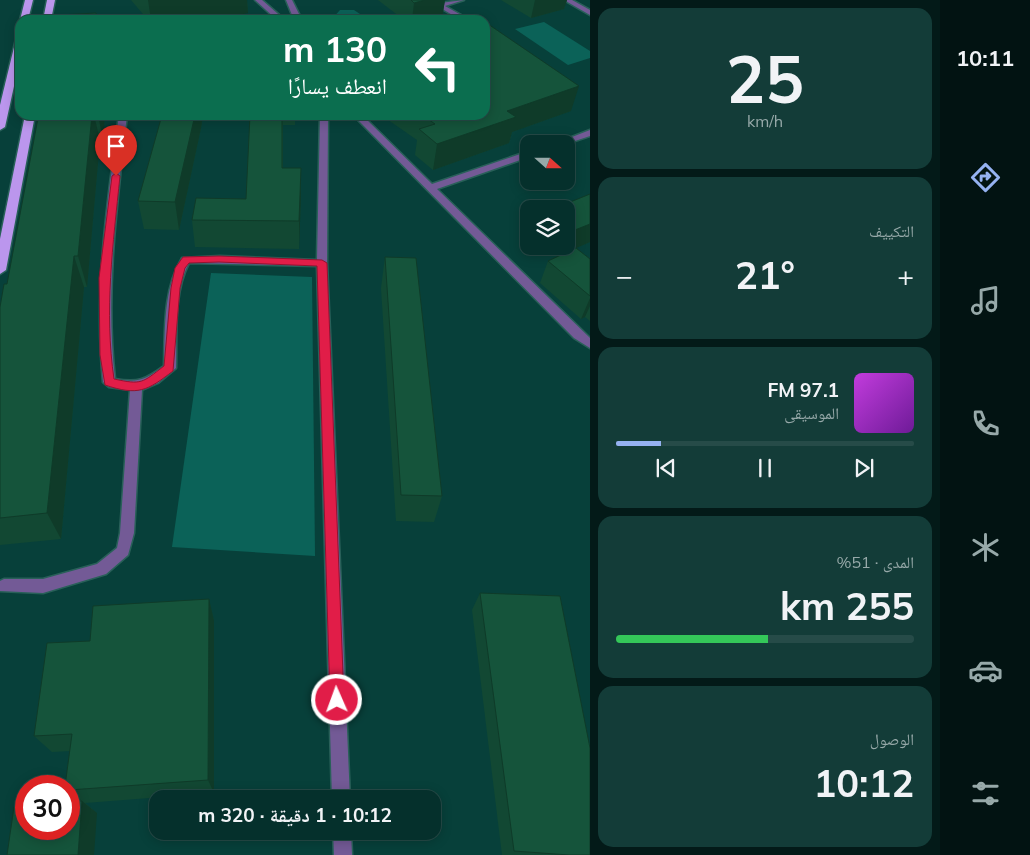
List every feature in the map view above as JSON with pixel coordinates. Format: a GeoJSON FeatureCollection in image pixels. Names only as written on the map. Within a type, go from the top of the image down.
{"type":"FeatureCollection","features":[{"type":"Feature","properties":{"kind":"highway"},"geometry":{"type":"LineString","coordinates":[[25,15],[29,0]]}},
{"type":"Feature","properties":{"kind":"highway"},"geometry":{"type":"LineString","coordinates":[[48,15],[51,0]]}},
{"type":"Feature","properties":{"kind":"highway"},"geometry":{"type":"LineString","coordinates":[[0,127],[15,61]]}},
{"type":"Feature","properties":{"kind":"highway"},"geometry":{"type":"LineString","coordinates":[[0,270],[29,120]]}},
{"type":"Feature","properties":{"kind":"street"},"geometry":{"type":"LineString","coordinates":[[258,0],[275,15]]}},
{"type":"Feature","properties":{"kind":"street"},"geometry":{"type":"LineString","coordinates":[[289,0],[296,15]]}},
{"type":"Feature","properties":{"kind":"street"},"geometry":{"type":"LineString","coordinates":[[430,0],[457,15]]}},
{"type":"Feature","properties":{"kind":"street"},"geometry":{"type":"LineString","coordinates":[[439,5],[461,0]]}},
{"type":"Feature","properties":{"kind":"street"},"geometry":{"type":"LineString","coordinates":[[567,0],[590,13]]}},
{"type":"Feature","properties":{"kind":"street"},"geometry":{"type":"LineString","coordinates":[[122,120],[104,278],[105,355],[109,382],[136,388],[150,383],[170,368],[176,288],[180,268],[186,260],[219,259],[322,263]]}},
{"type":"Feature","properties":{"kind":"street"},"geometry":{"type":"LineString","coordinates":[[324,120],[322,263],[341,790]]}},
{"type":"Feature","properties":{"kind":"street"},"geometry":{"type":"LineString","coordinates":[[362,120],[578,335],[590,344]]}},
{"type":"Feature","properties":{"kind":"street"},"geometry":{"type":"LineString","coordinates":[[575,138],[590,133]]}},
{"type":"Feature","properties":{"kind":"street"},"geometry":{"type":"LineString","coordinates":[[430,188],[520,157]]}},
{"type":"Feature","properties":{"kind":"street"},"geometry":{"type":"LineString","coordinates":[[4,586],[43,586],[102,569],[123,551],[127,533],[136,388]]}},
{"type":"Feature","properties":{"kind":"street"},"geometry":{"type":"LineString","coordinates":[[342,840],[342,855]]}},
{"type":"Feature","properties":{"kind":"green space"},"geometry":{"type":"Polygon","coordinates":[[[340,10],[354,10],[362,15],[336,15],[340,10]]]}},
{"type":"Feature","properties":{"kind":"green space"},"geometry":{"type":"Polygon","coordinates":[[[544,22],[590,51],[590,58],[568,65],[515,29],[544,22]]]}},
{"type":"Feature","properties":{"kind":"green space"},"geometry":{"type":"Polygon","coordinates":[[[211,273],[312,277],[315,556],[172,547],[211,273]]]}},
{"type":"Feature","properties":{"kind":"building"},"geometry":{"type":"Polygon","coordinates":[[[411,0],[425,0],[414,3],[411,0]]]}},
{"type":"Feature","properties":{"kind":"building"},"geometry":{"type":"Polygon","coordinates":[[[96,13],[96,15],[60,15],[96,13]]]}},
{"type":"Feature","properties":{"kind":"building"},"geometry":{"type":"Polygon","coordinates":[[[490,25],[579,86],[507,111],[516,117],[437,144],[419,129],[435,124],[429,120],[490,120],[490,25]]]}},
{"type":"Feature","properties":{"kind":"building"},"geometry":{"type":"Polygon","coordinates":[[[38,120],[92,120],[78,256],[74,256],[47,513],[0,518],[0,307],[4,284],[7,284],[38,120]]]}},
{"type":"Feature","properties":{"kind":"building"},"geometry":{"type":"Polygon","coordinates":[[[161,120],[194,120],[175,202],[138,201],[161,120]]]}},
{"type":"Feature","properties":{"kind":"building"},"geometry":{"type":"Polygon","coordinates":[[[250,120],[282,120],[282,168],[301,168],[299,221],[192,220],[196,198],[246,199],[250,120]]]}},
{"type":"Feature","properties":{"kind":"building"},"geometry":{"type":"Polygon","coordinates":[[[590,194],[590,224],[575,230],[575,200],[590,194]]]}},
{"type":"Feature","properties":{"kind":"building"},"geometry":{"type":"Polygon","coordinates":[[[575,248],[590,259],[590,296],[548,261],[561,255],[575,255],[575,248]]]}},
{"type":"Feature","properties":{"kind":"building"},"geometry":{"type":"Polygon","coordinates":[[[385,257],[416,258],[442,496],[401,495],[385,257]]]}},
{"type":"Feature","properties":{"kind":"building"},"geometry":{"type":"Polygon","coordinates":[[[480,593],[560,596],[590,748],[590,855],[514,851],[480,593]]]}},
{"type":"Feature","properties":{"kind":"building"},"geometry":{"type":"Polygon","coordinates":[[[209,599],[208,780],[80,789],[80,775],[66,775],[72,734],[34,736],[47,643],[90,641],[93,606],[209,599]]]}},
{"type":"Feature","properties":{"kind":"building"},"geometry":{"type":"Polygon","coordinates":[[[80,801],[82,801],[80,828],[80,801]]]}},
{"type":"Feature","properties":{"kind":"building"},"geometry":{"type":"Polygon","coordinates":[[[14,807],[15,840],[79,840],[78,855],[7,855],[14,807]]]}},
{"type":"Feature","properties":{"kind":"route"},"geometry":{"type":"LineString","coordinates":[[116,176],[104,278],[105,355],[109,382],[136,388],[150,383],[170,368],[176,288],[180,268],[186,260],[219,259],[276,263],[322,263],[337,700]]}}]}
